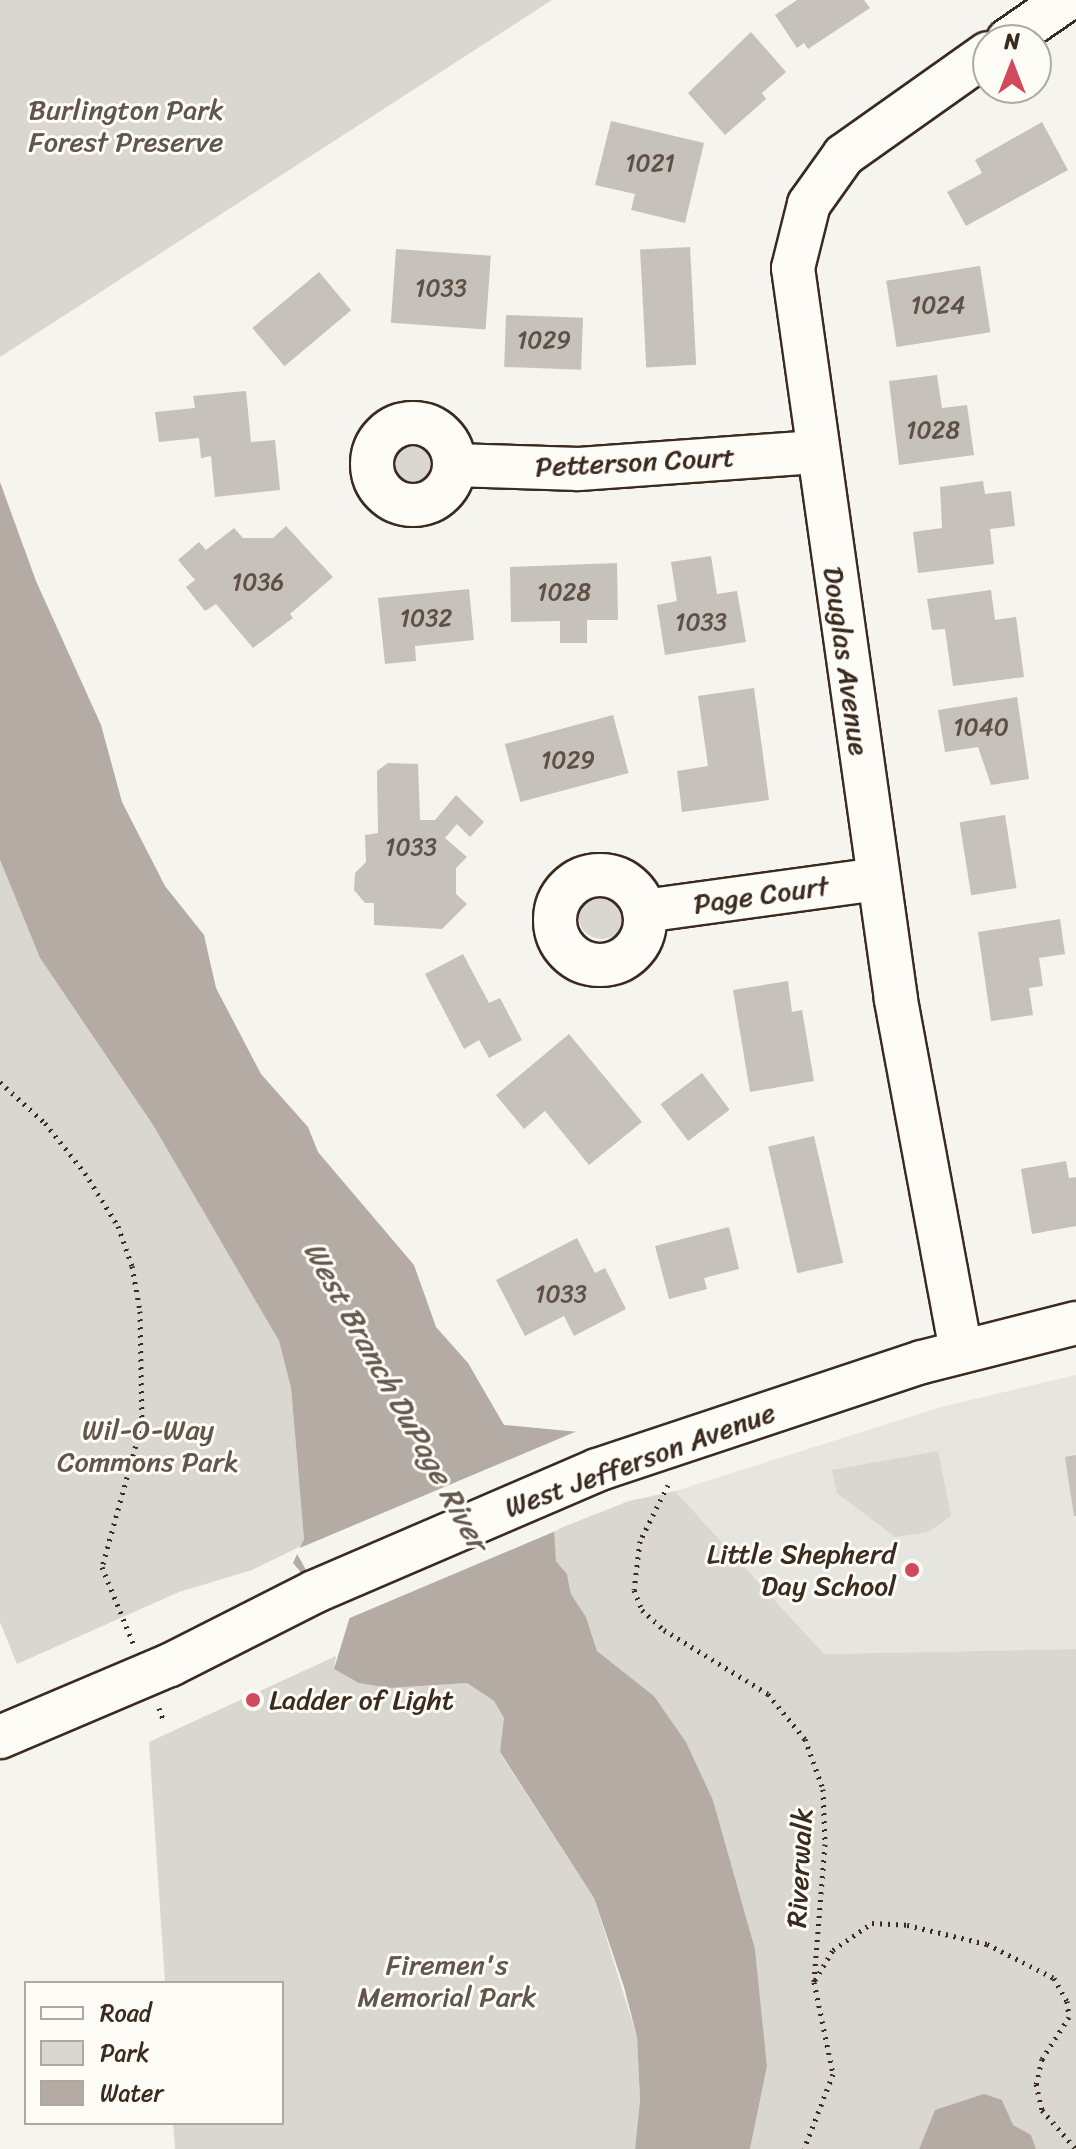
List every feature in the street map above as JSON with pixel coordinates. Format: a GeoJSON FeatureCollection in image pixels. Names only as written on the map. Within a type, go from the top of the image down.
{"type":"FeatureCollection","features":[{"type":"Feature","properties":{"kind":"street"},"geometry":{"type":"LineString","coordinates":[[1031,24],[1066,0]]}},
{"type":"Feature","properties":{"kind":"street","name":"Douglas Avenue"},"geometry":{"type":"LineString","coordinates":[[961,1351],[878,879],[793,289],[798,237],[809,204],[844,155],[972,64]]}},
{"type":"Feature","properties":{"kind":"street","name":"Petterson Court"},"geometry":{"type":"LineString","coordinates":[[454,465],[579,469],[815,452]]}},
{"type":"Feature","properties":{"kind":"street","name":"Page Court"},"geometry":{"type":"LineString","coordinates":[[644,911],[878,879]]}},
{"type":"Feature","properties":{"kind":"street","name":"West Jefferson Avenue"},"geometry":{"type":"LineString","coordinates":[[0,1737],[170,1665],[314,1592],[597,1470],[961,1351],[1076,1323]]}},
{"type":"Feature","properties":{"kind":"path"},"geometry":{"type":"LineString","coordinates":[[0,1082],[45,1123],[85,1173],[118,1226],[132,1266],[140,1311],[142,1423],[102,1567],[131,1639]]}},
{"type":"Feature","properties":{"kind":"path","name":"Riverwalk"},"geometry":{"type":"LineString","coordinates":[[668,1484],[637,1555],[634,1590],[642,1610],[664,1630],[768,1694],[805,1739],[823,1789],[825,1844],[814,1982],[833,2074],[804,2149]]}},
{"type":"Feature","properties":{"kind":"path"},"geometry":{"type":"LineString","coordinates":[[814,1982],[833,1950],[872,1923],[907,1925],[987,1944],[1054,1978],[1067,2001],[1069,2017],[1042,2059],[1036,2084],[1042,2110],[1076,2149]]}},
{"type":"Feature","properties":{"kind":"shaded area","name":"Little Shepherd Day School"},"geometry":{"type":"Polygon","coordinates":[[[1076,1375],[1076,1649],[824,1654],[675,1491],[941,1407],[1076,1375]]]}},
{"type":"Feature","properties":{"kind":"green space","name":"Burlington Park Forest Preserve"},"geometry":{"type":"Polygon","coordinates":[[[0,0],[552,0],[0,357],[0,0]]]}},
{"type":"Feature","properties":{"kind":"green space"},"geometry":{"type":"Polygon","coordinates":[[[413,440],[430,446],[436,463],[430,480],[413,486],[396,480],[390,463],[396,446],[413,440]]]}},
{"type":"Feature","properties":{"kind":"green space","name":"Wil-O-Way Commons Park"},"geometry":{"type":"Polygon","coordinates":[[[0,860],[40,958],[153,1125],[279,1341],[291,1388],[304,1539],[301,1546],[252,1570],[179,1592],[17,1664],[0,1622],[0,860]]]}},
{"type":"Feature","properties":{"kind":"green space"},"geometry":{"type":"Polygon","coordinates":[[[602,891],[619,898],[626,915],[619,932],[602,939],[585,932],[578,915],[585,898],[602,891]]]}},
{"type":"Feature","properties":{"kind":"green space"},"geometry":{"type":"Polygon","coordinates":[[[938,1451],[951,1516],[928,1532],[895,1537],[837,1493],[832,1470],[938,1451]]]}},
{"type":"Feature","properties":{"kind":"green space"},"geometry":{"type":"Polygon","coordinates":[[[675,1491],[824,1654],[1076,1649],[1076,2149],[1036,2149],[1031,2135],[1013,2126],[1002,2100],[935,2110],[919,2149],[750,2149],[767,2066],[755,1949],[713,1800],[686,1742],[654,1696],[597,1651],[586,1617],[571,1594],[567,1574],[556,1561],[553,1531],[629,1501],[675,1491]]]}},
{"type":"Feature","properties":{"kind":"green space","name":"Firemen's Memorial Park"},"geometry":{"type":"Polygon","coordinates":[[[336,1656],[334,1669],[390,1688],[467,1683],[494,1701],[505,1718],[500,1753],[594,1898],[637,2037],[640,2100],[635,2149],[175,2149],[173,2125],[284,2125],[284,1981],[165,1981],[149,1742],[336,1656]]]}},
{"type":"Feature","properties":{"kind":"water","name":"West Branch DuPage River"},"geometry":{"type":"Polygon","coordinates":[[[0,482],[36,581],[101,725],[122,802],[165,886],[204,935],[216,988],[261,1074],[308,1127],[318,1152],[414,1265],[436,1327],[468,1363],[504,1425],[579,1432],[554,1531],[556,1561],[567,1574],[571,1594],[586,1617],[597,1651],[654,1696],[686,1742],[713,1800],[755,1949],[767,2066],[750,2149],[635,2149],[640,2100],[637,2037],[624,1987],[594,1898],[500,1752],[504,1718],[494,1701],[467,1683],[390,1688],[359,1683],[334,1669],[352,1610],[311,1584],[293,1563],[304,1539],[291,1388],[279,1341],[153,1125],[40,958],[0,860],[0,482]]]}},
{"type":"Feature","properties":{"kind":"water"},"geometry":{"type":"Polygon","coordinates":[[[984,2094],[1002,2100],[1013,2125],[1031,2135],[1036,2149],[919,2149],[935,2110],[984,2094]]]}},
{"type":"Feature","properties":{"kind":"pier"},"geometry":{"type":"Polygon","coordinates":[[[582,1429],[583,1481],[558,1530],[345,1620],[347,1612],[319,1594],[295,1550],[582,1429]]]}},
{"type":"Feature","properties":{"kind":"building"},"geometry":{"type":"Polygon","coordinates":[[[797,0],[864,0],[870,8],[808,49],[804,43],[797,48],[775,15],[797,0]]]}},
{"type":"Feature","properties":{"kind":"building"},"geometry":{"type":"Polygon","coordinates":[[[751,32],[786,72],[762,93],[766,99],[725,135],[688,93],[751,32]]]}},
{"type":"Feature","properties":{"kind":"building"},"geometry":{"type":"Polygon","coordinates":[[[611,121],[704,143],[685,223],[631,210],[635,194],[595,185],[611,121]]]}},
{"type":"Feature","properties":{"kind":"building"},"geometry":{"type":"Polygon","coordinates":[[[1042,122],[1068,170],[966,226],[947,192],[982,173],[975,160],[1042,122]]]}},
{"type":"Feature","properties":{"kind":"building"},"geometry":{"type":"Polygon","coordinates":[[[690,247],[696,365],[646,367],[640,250],[690,247]]]}},
{"type":"Feature","properties":{"kind":"building"},"geometry":{"type":"Polygon","coordinates":[[[396,249],[491,256],[486,329],[391,323],[396,249]]]}},
{"type":"Feature","properties":{"kind":"building"},"geometry":{"type":"Polygon","coordinates":[[[980,266],[990,332],[897,347],[886,281],[980,266]]]}},
{"type":"Feature","properties":{"kind":"building"},"geometry":{"type":"Polygon","coordinates":[[[319,272],[351,310],[284,366],[252,328],[319,272]]]}},
{"type":"Feature","properties":{"kind":"building"},"geometry":{"type":"Polygon","coordinates":[[[506,315],[583,318],[581,370],[504,367],[506,315]]]}},
{"type":"Feature","properties":{"kind":"building"},"geometry":{"type":"Polygon","coordinates":[[[937,375],[942,408],[967,405],[974,455],[899,465],[889,381],[937,375]]]}},
{"type":"Feature","properties":{"kind":"building"},"geometry":{"type":"Polygon","coordinates":[[[246,391],[251,442],[275,440],[280,490],[215,497],[211,456],[201,458],[199,438],[159,442],[155,412],[195,408],[193,396],[246,391]]]}},
{"type":"Feature","properties":{"kind":"building"},"geometry":{"type":"Polygon","coordinates":[[[983,481],[985,494],[1011,491],[1015,526],[990,529],[994,564],[918,573],[913,532],[942,528],[940,487],[983,481]]]}},
{"type":"Feature","properties":{"kind":"building"},"geometry":{"type":"Polygon","coordinates":[[[286,526],[333,577],[290,614],[293,618],[253,648],[216,604],[205,611],[186,587],[195,580],[178,560],[199,542],[206,550],[234,528],[243,538],[273,538],[286,526]]]}},
{"type":"Feature","properties":{"kind":"building"},"geometry":{"type":"Polygon","coordinates":[[[711,556],[717,594],[737,591],[746,642],[665,655],[657,605],[677,601],[671,562],[711,556]]]}},
{"type":"Feature","properties":{"kind":"building"},"geometry":{"type":"Polygon","coordinates":[[[617,563],[618,620],[587,620],[587,643],[560,643],[560,621],[511,622],[510,567],[617,563]]]}},
{"type":"Feature","properties":{"kind":"building"},"geometry":{"type":"Polygon","coordinates":[[[469,589],[474,640],[415,646],[416,661],[385,664],[378,598],[469,589]]]}},
{"type":"Feature","properties":{"kind":"building"},"geometry":{"type":"Polygon","coordinates":[[[991,590],[995,620],[1016,617],[1024,677],[953,686],[945,629],[932,630],[927,599],[991,590]]]}},
{"type":"Feature","properties":{"kind":"building"},"geometry":{"type":"Polygon","coordinates":[[[754,688],[769,800],[682,812],[677,771],[708,766],[698,696],[754,688]]]}},
{"type":"Feature","properties":{"kind":"building"},"geometry":{"type":"Polygon","coordinates":[[[1017,697],[1029,779],[991,785],[978,747],[945,752],[938,710],[1017,697]]]}},
{"type":"Feature","properties":{"kind":"building"},"geometry":{"type":"Polygon","coordinates":[[[613,715],[629,773],[520,802],[505,744],[613,715]]]}},
{"type":"Feature","properties":{"kind":"building"},"geometry":{"type":"Polygon","coordinates":[[[388,763],[418,764],[420,820],[435,820],[456,795],[484,822],[470,837],[457,824],[445,838],[467,857],[456,868],[456,894],[467,904],[442,929],[374,925],[374,903],[365,903],[354,890],[355,873],[366,862],[365,835],[378,833],[377,771],[388,763]]]}},
{"type":"Feature","properties":{"kind":"building"},"geometry":{"type":"Polygon","coordinates":[[[1005,815],[1017,888],[971,895],[960,822],[1005,815]]]}},
{"type":"Feature","properties":{"kind":"building"},"geometry":{"type":"Polygon","coordinates":[[[1060,919],[1065,954],[1039,958],[1043,986],[1029,988],[1033,1015],[991,1021],[978,932],[1060,919]]]}},
{"type":"Feature","properties":{"kind":"building"},"geometry":{"type":"Polygon","coordinates":[[[463,954],[489,1003],[500,998],[522,1040],[489,1058],[479,1040],[464,1049],[425,974],[463,954]]]}},
{"type":"Feature","properties":{"kind":"building"},"geometry":{"type":"Polygon","coordinates":[[[788,981],[792,1012],[802,1010],[814,1081],[750,1092],[733,990],[788,981]]]}},
{"type":"Feature","properties":{"kind":"building"},"geometry":{"type":"Polygon","coordinates":[[[569,1034],[642,1122],[589,1165],[545,1111],[524,1129],[496,1095],[569,1034]]]}},
{"type":"Feature","properties":{"kind":"building"},"geometry":{"type":"Polygon","coordinates":[[[702,1073],[730,1110],[688,1141],[660,1104],[702,1073]]]}},
{"type":"Feature","properties":{"kind":"building"},"geometry":{"type":"Polygon","coordinates":[[[814,1136],[843,1263],[797,1273],[768,1147],[814,1136]]]}},
{"type":"Feature","properties":{"kind":"building"},"geometry":{"type":"Polygon","coordinates":[[[1066,1161],[1069,1178],[1076,1177],[1076,1226],[1032,1234],[1021,1169],[1066,1161]]]}},
{"type":"Feature","properties":{"kind":"building"},"geometry":{"type":"Polygon","coordinates":[[[729,1227],[739,1269],[704,1278],[707,1289],[669,1299],[655,1246],[729,1227]]]}},
{"type":"Feature","properties":{"kind":"building"},"geometry":{"type":"Polygon","coordinates":[[[577,1238],[595,1273],[605,1268],[626,1309],[574,1336],[564,1316],[525,1336],[496,1280],[577,1238]]]}},
{"type":"Feature","properties":{"kind":"building"},"geometry":{"type":"Polygon","coordinates":[[[1076,1455],[1076,1516],[1074,1516],[1065,1457],[1076,1455]]]}},
{"type":"Feature","properties":{"kind":"place","name":"Little Shepherd Day School"},"geometry":{"type":"Point","coordinates":[912,1570]}},
{"type":"Feature","properties":{"kind":"place","name":"Ladder of Light"},"geometry":{"type":"Point","coordinates":[253,1700]}}]}
